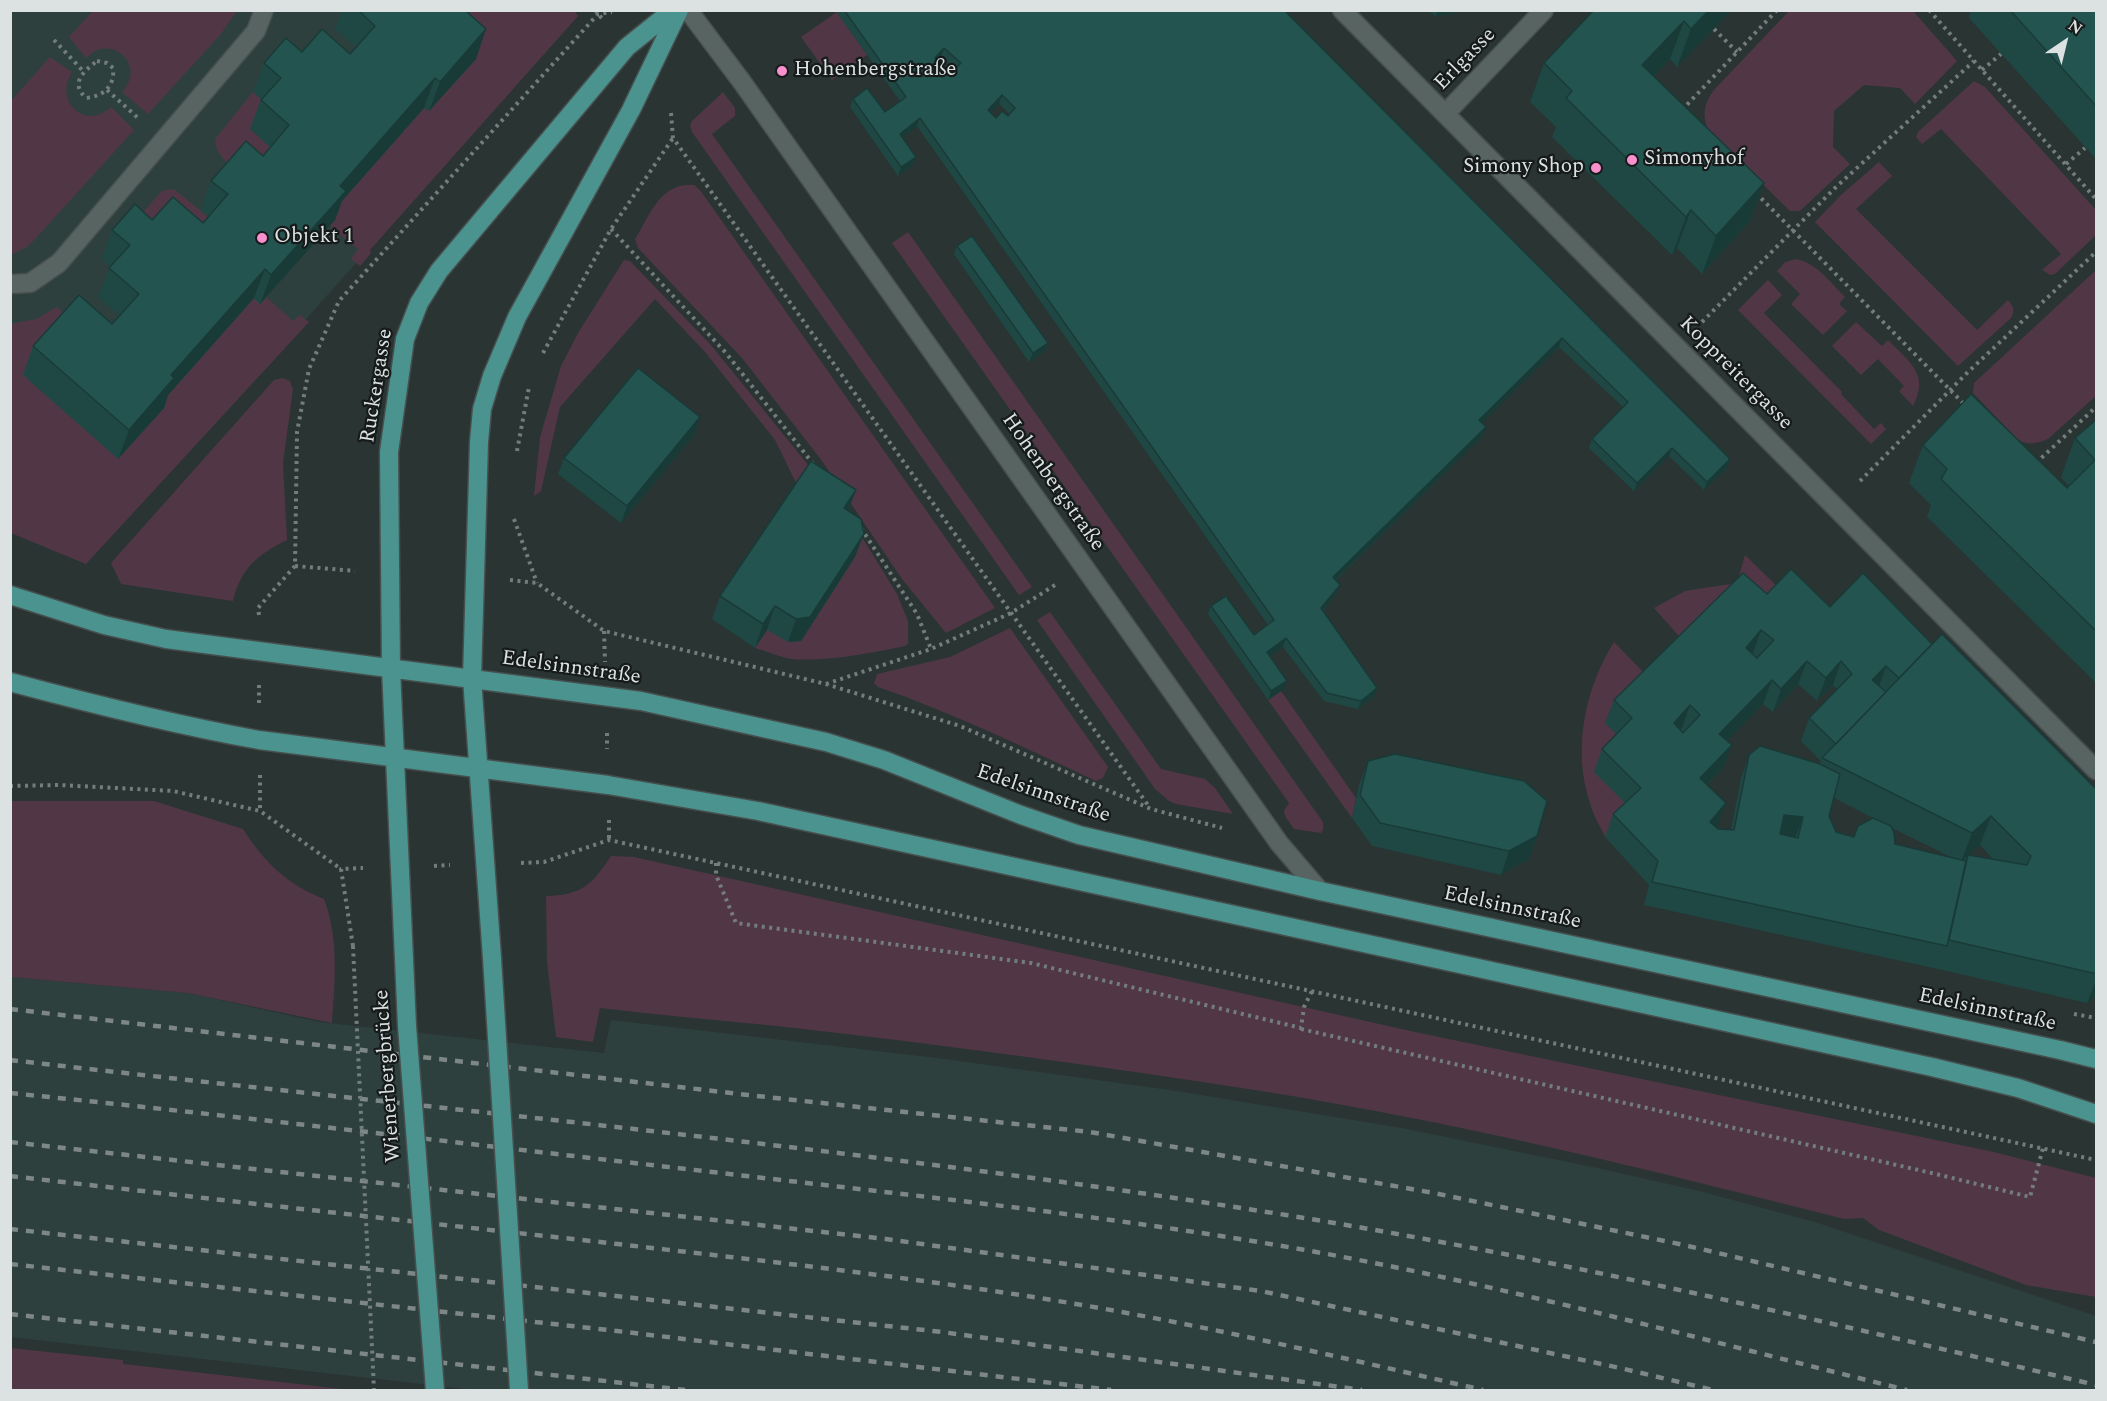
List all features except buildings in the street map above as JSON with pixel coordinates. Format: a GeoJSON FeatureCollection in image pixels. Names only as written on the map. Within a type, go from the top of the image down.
{"type":"FeatureCollection","features":[{"type":"Feature","properties":{"kind":"main road","name":"Ruckergasse"},"geometry":{"type":"LineString","coordinates":[[397,758],[391,669],[389,452],[405,339],[419,303],[439,271],[627,47],[673,10]]}},
{"type":"Feature","properties":{"kind":"main road"},"geometry":{"type":"LineString","coordinates":[[519,1390],[472,678],[482,409],[492,376],[518,317],[631,110],[679,10]]}},
{"type":"Feature","properties":{"kind":"main road","name":"Edelsinnstraße"},"geometry":{"type":"LineString","coordinates":[[10,595],[104,625],[166,639],[606,695],[826,742],[884,760],[1079,835],[1320,891],[2097,1059]]}},
{"type":"Feature","properties":{"kind":"main road"},"geometry":{"type":"LineString","coordinates":[[10,682],[220,733],[259,740],[608,785],[758,811],[1921,1064],[2018,1088],[2097,1114]]}},
{"type":"Feature","properties":{"kind":"main road","name":"Wienerbergbrücke"},"geometry":{"type":"LineString","coordinates":[[397,758],[408,1026],[435,1390]]}},
{"type":"Feature","properties":{"kind":"street"},"geometry":{"type":"LineString","coordinates":[[10,284],[30,283],[59,262],[256,32],[264,10]]}},
{"type":"Feature","properties":{"kind":"street","name":"Hohenbergstraße"},"geometry":{"type":"LineString","coordinates":[[688,10],[1279,843],[1320,891]]}},
{"type":"Feature","properties":{"kind":"street","name":"Koppreitergasse"},"geometry":{"type":"LineString","coordinates":[[1342,10],[2097,770]]}},
{"type":"Feature","properties":{"kind":"street","name":"Erlgasse"},"geometry":{"type":"LineString","coordinates":[[1446,114],[1544,10]]}},
{"type":"Feature","properties":{"kind":"path"},"geometry":{"type":"LineString","coordinates":[[1679,113],[1777,10]]}},
{"type":"Feature","properties":{"kind":"path"},"geometry":{"type":"LineString","coordinates":[[1929,10],[2097,199]]}},
{"type":"Feature","properties":{"kind":"path"},"geometry":{"type":"LineString","coordinates":[[1714,29],[1737,52]]}},
{"type":"Feature","properties":{"kind":"path"},"geometry":{"type":"LineString","coordinates":[[54,40],[84,72]]}},
{"type":"Feature","properties":{"kind":"path"},"geometry":{"type":"LineString","coordinates":[[1982,70],[2001,54]]}},
{"type":"Feature","properties":{"kind":"path"},"geometry":{"type":"LineString","coordinates":[[97,61],[107,63],[113,68],[114,79],[106,90],[96,97],[86,98],[79,92],[78,84],[84,72],[97,61]]}},
{"type":"Feature","properties":{"kind":"path"},"geometry":{"type":"LineString","coordinates":[[1677,347],[1792,230],[1974,61]]}},
{"type":"Feature","properties":{"kind":"path"},"geometry":{"type":"LineString","coordinates":[[670,105],[673,138],[1151,808]]}},
{"type":"Feature","properties":{"kind":"path"},"geometry":{"type":"LineString","coordinates":[[541,358],[611,230],[673,138]]}},
{"type":"Feature","properties":{"kind":"path"},"geometry":{"type":"LineString","coordinates":[[2066,164],[2085,148]]}},
{"type":"Feature","properties":{"kind":"path"},"geometry":{"type":"LineString","coordinates":[[1753,190],[1966,406]]}},
{"type":"Feature","properties":{"kind":"path"},"geometry":{"type":"LineString","coordinates":[[611,230],[726,353],[818,469]]}},
{"type":"Feature","properties":{"kind":"path"},"geometry":{"type":"LineString","coordinates":[[1835,506],[1951,390],[2097,252]]}},
{"type":"Feature","properties":{"kind":"path"},"geometry":{"type":"LineString","coordinates":[[516,457],[530,377]]}},
{"type":"Feature","properties":{"kind":"path"},"geometry":{"type":"LineString","coordinates":[[2029,470],[2097,407]]}},
{"type":"Feature","properties":{"kind":"path"},"geometry":{"type":"LineString","coordinates":[[512,512],[537,583]]}},
{"type":"Feature","properties":{"kind":"path"},"geometry":{"type":"LineString","coordinates":[[859,525],[917,614],[931,650]]}},
{"type":"Feature","properties":{"kind":"path"},"geometry":{"type":"LineString","coordinates":[[259,617],[258,608],[295,566],[328,569]]}},
{"type":"Feature","properties":{"kind":"path"},"geometry":{"type":"LineString","coordinates":[[825,684],[931,650],[1011,613],[1084,567]]}},
{"type":"Feature","properties":{"kind":"path"},"geometry":{"type":"LineString","coordinates":[[512,580],[537,583],[604,631],[825,684],[960,726],[1151,808],[1227,829]]}},
{"type":"Feature","properties":{"kind":"path"},"geometry":{"type":"LineString","coordinates":[[604,631],[604,644]]}},
{"type":"Feature","properties":{"kind":"path"},"geometry":{"type":"LineString","coordinates":[[606,695],[608,785]]}},
{"type":"Feature","properties":{"kind":"path"},"geometry":{"type":"LineString","coordinates":[[10,786],[59,785],[174,791],[260,811],[341,868],[361,868]]}},
{"type":"Feature","properties":{"kind":"path"},"geometry":{"type":"LineString","coordinates":[[260,790],[260,811]]}},
{"type":"Feature","properties":{"kind":"path"},"geometry":{"type":"LineString","coordinates":[[609,812],[609,840]]}},
{"type":"Feature","properties":{"kind":"path"},"geometry":{"type":"LineString","coordinates":[[544,862],[609,840],[2097,1160]]}},
{"type":"Feature","properties":{"kind":"path"},"geometry":{"type":"LineString","coordinates":[[716,863],[716,875],[736,923],[1031,963],[1301,1028],[1304,1007],[1312,991]]}},
{"type":"Feature","properties":{"kind":"path"},"geometry":{"type":"LineString","coordinates":[[341,868],[352,946],[374,1390]]}},
{"type":"Feature","properties":{"kind":"path"},"geometry":{"type":"LineString","coordinates":[[1301,1029],[2030,1197],[2043,1148]]}},
{"type":"Feature","properties":{"kind":"shaded area"},"geometry":{"type":"Polygon","coordinates":[[[574,10],[578,16],[86,564],[11,533],[10,11],[574,10]]]}},
{"type":"Feature","properties":{"kind":"shaded area"},"geometry":{"type":"Polygon","coordinates":[[[93,11],[237,11],[220,35],[148,114],[122,92],[129,82],[131,72],[123,55],[115,50],[105,49],[96,51],[86,58],[69,37],[93,11]]]}},
{"type":"Feature","properties":{"kind":"shaded area"},"geometry":{"type":"Polygon","coordinates":[[[421,11],[574,11],[578,16],[370,250],[371,253],[360,266],[351,259],[358,249],[330,226],[329,215],[424,108],[429,111],[421,11]]]}},
{"type":"Feature","properties":{"kind":"shaded area"},"geometry":{"type":"Polygon","coordinates":[[[1789,11],[1913,11],[1957,61],[1915,104],[1900,88],[1864,85],[1834,111],[1833,147],[1850,164],[1800,211],[1790,211],[1708,130],[1705,119],[1706,105],[1713,91],[1789,11]]]}},
{"type":"Feature","properties":{"kind":"shaded area"},"geometry":{"type":"Polygon","coordinates":[[[837,12],[867,55],[832,80],[801,37],[837,12]]]}},
{"type":"Feature","properties":{"kind":"shaded area"},"geometry":{"type":"Polygon","coordinates":[[[50,57],[72,72],[67,83],[67,94],[69,103],[75,110],[92,116],[101,114],[111,107],[134,130],[35,239],[27,247],[11,255],[11,101],[50,57]]]}},
{"type":"Feature","properties":{"kind":"shaded area"},"geometry":{"type":"Polygon","coordinates":[[[1974,81],[1985,87],[2096,210],[2096,235],[2055,274],[2050,275],[2042,270],[2061,254],[1941,129],[1922,144],[1916,137],[1918,132],[1974,81]]]}},
{"type":"Feature","properties":{"kind":"shaded area"},"geometry":{"type":"Polygon","coordinates":[[[253,92],[270,107],[279,154],[235,170],[219,153],[215,139],[253,92]]]}},
{"type":"Feature","properties":{"kind":"shaded area"},"geometry":{"type":"Polygon","coordinates":[[[723,92],[735,108],[735,116],[712,134],[1032,587],[1019,595],[692,132],[690,125],[692,121],[723,92]]]}},
{"type":"Feature","properties":{"kind":"shaded area"},"geometry":{"type":"Polygon","coordinates":[[[1879,162],[1892,176],[1856,209],[1977,330],[2008,300],[2013,307],[2011,318],[1958,366],[1815,222],[1841,195],[1879,162]]]}},
{"type":"Feature","properties":{"kind":"shaded area"},"geometry":{"type":"Polygon","coordinates":[[[686,185],[694,185],[700,190],[995,608],[946,633],[902,579],[822,461],[742,358],[638,248],[635,239],[655,205],[668,192],[686,185]]]}},
{"type":"Feature","properties":{"kind":"shaded area"},"geometry":{"type":"Polygon","coordinates":[[[171,189],[217,224],[130,227],[162,191],[171,189]]]}},
{"type":"Feature","properties":{"kind":"shaded area"},"geometry":{"type":"Polygon","coordinates":[[[908,232],[1323,822],[1321,833],[1294,829],[1285,816],[1284,811],[1289,803],[892,243],[908,232]]]}},
{"type":"Feature","properties":{"kind":"shaded area"},"geometry":{"type":"Polygon","coordinates":[[[1796,259],[1817,269],[1845,297],[1839,304],[1847,311],[1823,335],[1791,304],[1800,294],[1777,271],[1785,262],[1796,259]]]}},
{"type":"Feature","properties":{"kind":"shaded area"},"geometry":{"type":"Polygon","coordinates":[[[624,260],[630,261],[711,345],[847,513],[897,594],[908,621],[908,644],[863,654],[804,660],[782,657],[755,648],[799,489],[775,440],[705,352],[655,299],[560,407],[541,491],[534,496],[540,437],[561,366],[578,333],[624,260]]]}},
{"type":"Feature","properties":{"kind":"shaded area"},"geometry":{"type":"Polygon","coordinates":[[[2096,270],[2096,396],[2048,439],[2036,443],[2024,442],[2016,438],[1973,393],[1974,383],[2096,270]]]}},
{"type":"Feature","properties":{"kind":"shaded area"},"geometry":{"type":"Polygon","coordinates":[[[1768,280],[1782,295],[1764,313],[1842,392],[1841,394],[1874,429],[1881,423],[1886,429],[1871,444],[1738,310],[1768,280]]]}},
{"type":"Feature","properties":{"kind":"shaded area"},"geometry":{"type":"Polygon","coordinates":[[[266,297],[293,321],[300,315],[309,322],[86,564],[11,533],[10,324],[36,319],[57,307],[160,404],[254,298],[260,304],[266,297]]]}},
{"type":"Feature","properties":{"kind":"shaded area"},"geometry":{"type":"Polygon","coordinates":[[[1856,322],[1882,346],[1888,340],[1915,369],[1919,385],[1913,406],[1899,391],[1904,386],[1878,359],[1861,375],[1832,346],[1856,322]]]}},
{"type":"Feature","properties":{"kind":"shaded area"},"geometry":{"type":"Polygon","coordinates":[[[283,378],[290,381],[293,389],[283,463],[287,540],[267,551],[252,564],[241,580],[233,601],[121,584],[111,563],[274,380],[283,378]]]}},
{"type":"Feature","properties":{"kind":"shaded area"},"geometry":{"type":"Polygon","coordinates":[[[1745,555],[1783,592],[1686,644],[1654,608],[1685,591],[1737,583],[1745,555]]]}},
{"type":"Feature","properties":{"kind":"shaded area"},"geometry":{"type":"Polygon","coordinates":[[[1050,612],[1161,769],[1205,779],[1215,788],[1233,814],[1176,804],[1155,789],[1037,620],[1050,612]]]}},
{"type":"Feature","properties":{"kind":"shaded area"},"geometry":{"type":"Polygon","coordinates":[[[1010,628],[1108,767],[1103,778],[1096,781],[988,731],[878,687],[874,683],[877,674],[950,657],[1010,628]]]}},
{"type":"Feature","properties":{"kind":"shaded area"},"geometry":{"type":"Polygon","coordinates":[[[1614,642],[1650,679],[1624,741],[1633,811],[1605,837],[1593,812],[1585,783],[1582,741],[1584,720],[1595,679],[1614,642]]]}},
{"type":"Feature","properties":{"kind":"shaded area"},"geometry":{"type":"Polygon","coordinates":[[[1281,691],[1356,798],[1352,818],[1268,700],[1281,691]]]}},
{"type":"Feature","properties":{"kind":"shaded area"},"geometry":{"type":"Polygon","coordinates":[[[10,801],[154,801],[243,829],[259,852],[278,871],[299,887],[324,899],[334,945],[332,1023],[188,993],[11,977],[10,801]]]}},
{"type":"Feature","properties":{"kind":"shaded area"},"geometry":{"type":"Polygon","coordinates":[[[611,856],[634,857],[1415,1032],[1994,1152],[2096,1178],[2096,1297],[2026,1285],[1879,1230],[1863,1218],[1844,1219],[1554,1148],[1335,1103],[959,1048],[600,1008],[593,1042],[556,1037],[547,962],[546,896],[569,893],[585,887],[611,856]]]}},
{"type":"Feature","properties":{"kind":"shaded area"},"geometry":{"type":"Polygon","coordinates":[[[10,977],[188,993],[319,1022],[604,1053],[611,1020],[937,1058],[1170,1090],[1402,1128],[1699,1191],[1815,1222],[2096,1316],[2096,1390],[474,1390],[11,1337],[10,977]]]}},
{"type":"Feature","properties":{"kind":"shaded area"},"geometry":{"type":"Polygon","coordinates":[[[11,1348],[123,1360],[123,1364],[351,1390],[11,1390],[11,1348]]]}},
{"type":"Feature","properties":{"kind":"railway"},"geometry":{"type":"LineString","coordinates":[[10,1009],[748,1095],[1090,1132],[1434,1193],[1684,1245],[2096,1342]]}},
{"type":"Feature","properties":{"kind":"railway"},"geometry":{"type":"LineString","coordinates":[[10,1060],[809,1149],[968,1169],[1286,1215],[1490,1251],[1693,1293],[2096,1385]]}},
{"type":"Feature","properties":{"kind":"railway"},"geometry":{"type":"LineString","coordinates":[[10,1093],[941,1199],[1232,1238],[1457,1280],[1907,1390]]}},
{"type":"Feature","properties":{"kind":"railway"},"geometry":{"type":"LineString","coordinates":[[10,1142],[886,1239],[1261,1291],[1713,1390]]}},
{"type":"Feature","properties":{"kind":"railway"},"geometry":{"type":"LineString","coordinates":[[10,1176],[715,1255],[964,1287],[1088,1306],[1187,1325],[1483,1390]]}},
{"type":"Feature","properties":{"kind":"railway"},"geometry":{"type":"LineString","coordinates":[[10,1229],[942,1332],[1362,1390]]}},
{"type":"Feature","properties":{"kind":"railway"},"geometry":{"type":"LineString","coordinates":[[10,1264],[617,1331],[1111,1390]]}},
{"type":"Feature","properties":{"kind":"railway"},"geometry":{"type":"LineString","coordinates":[[10,1314],[685,1390]]}},
{"type":"Feature","properties":{"kind":"place","name":"Hohenbergstraße"},"geometry":{"type":"Point","coordinates":[782,71]}},
{"type":"Feature","properties":{"kind":"place","name":"Simonyhof"},"geometry":{"type":"Point","coordinates":[1632,160]}},
{"type":"Feature","properties":{"kind":"place","name":"Simony Shop"},"geometry":{"type":"Point","coordinates":[1596,168]}},
{"type":"Feature","properties":{"kind":"place","name":"Objekt 1"},"geometry":{"type":"Point","coordinates":[262,238]}}]}
